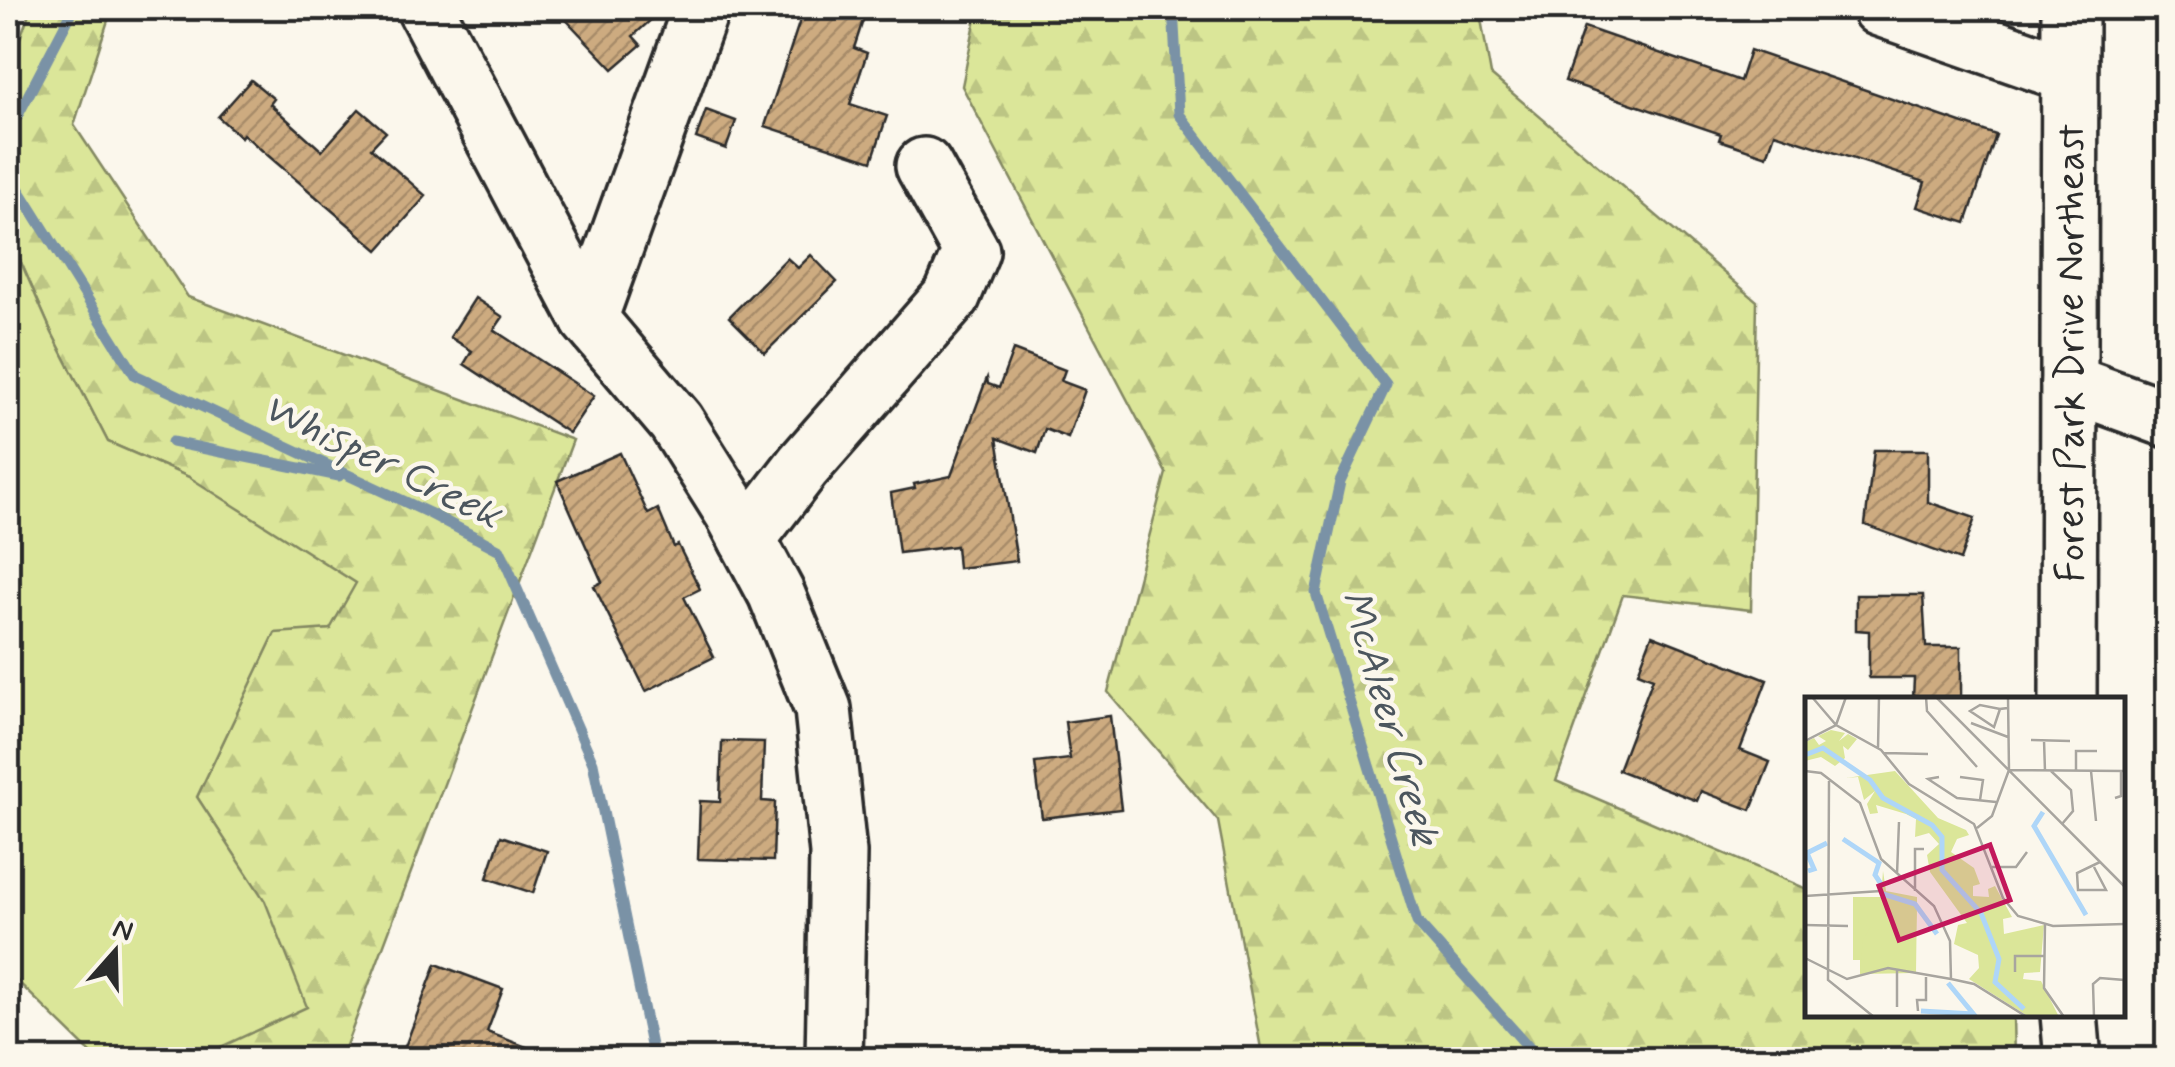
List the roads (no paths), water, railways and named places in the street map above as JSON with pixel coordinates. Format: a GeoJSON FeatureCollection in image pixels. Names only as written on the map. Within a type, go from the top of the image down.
{"type":"FeatureCollection","features":[{"type":"Feature","properties":{"kind":"street"},"geometry":{"type":"LineString","coordinates":[[425,8],[589,318],[676,422],[732,511],[776,593],[823,709],[838,853],[834,1060]]}},
{"type":"Feature","properties":{"kind":"street"},"geometry":{"type":"LineString","coordinates":[[589,318],[700,8]]}},
{"type":"Feature","properties":{"kind":"street"},"geometry":{"type":"LineString","coordinates":[[1880,8],[2070,74]]}},
{"type":"Feature","properties":{"kind":"street","name":"Forest Park Drive Northeast"},"geometry":{"type":"LineString","coordinates":[[2068,697],[2070,8]]}},
{"type":"Feature","properties":{"kind":"street"},"geometry":{"type":"LineString","coordinates":[[747,539],[803,466],[952,296],[970,251],[924,166]]}},
{"type":"Feature","properties":{"kind":"street"},"geometry":{"type":"LineString","coordinates":[[2070,383],[2168,418]]}},
{"type":"Feature","properties":{"kind":"street"},"geometry":{"type":"LineString","coordinates":[[2068,1017],[2073,1060]]}},
{"type":"Feature","properties":{"kind":"waterway","name":"Whisper Creek"},"geometry":{"type":"LineString","coordinates":[[8,134],[74,8]]}},
{"type":"Feature","properties":{"kind":"waterway","name":"McAleer Creek"},"geometry":{"type":"LineString","coordinates":[[1173,8],[1179,114],[1386,385],[1340,482],[1316,593],[1417,922],[1540,1060]]}},
{"type":"Feature","properties":{"kind":"waterway","name":"Whisper Creek"},"geometry":{"type":"LineString","coordinates":[[8,172],[135,375],[500,550],[593,763],[654,1060]]}},
{"type":"Feature","properties":{"kind":"waterway"},"geometry":{"type":"LineString","coordinates":[[172,442],[339,476]]}}]}
